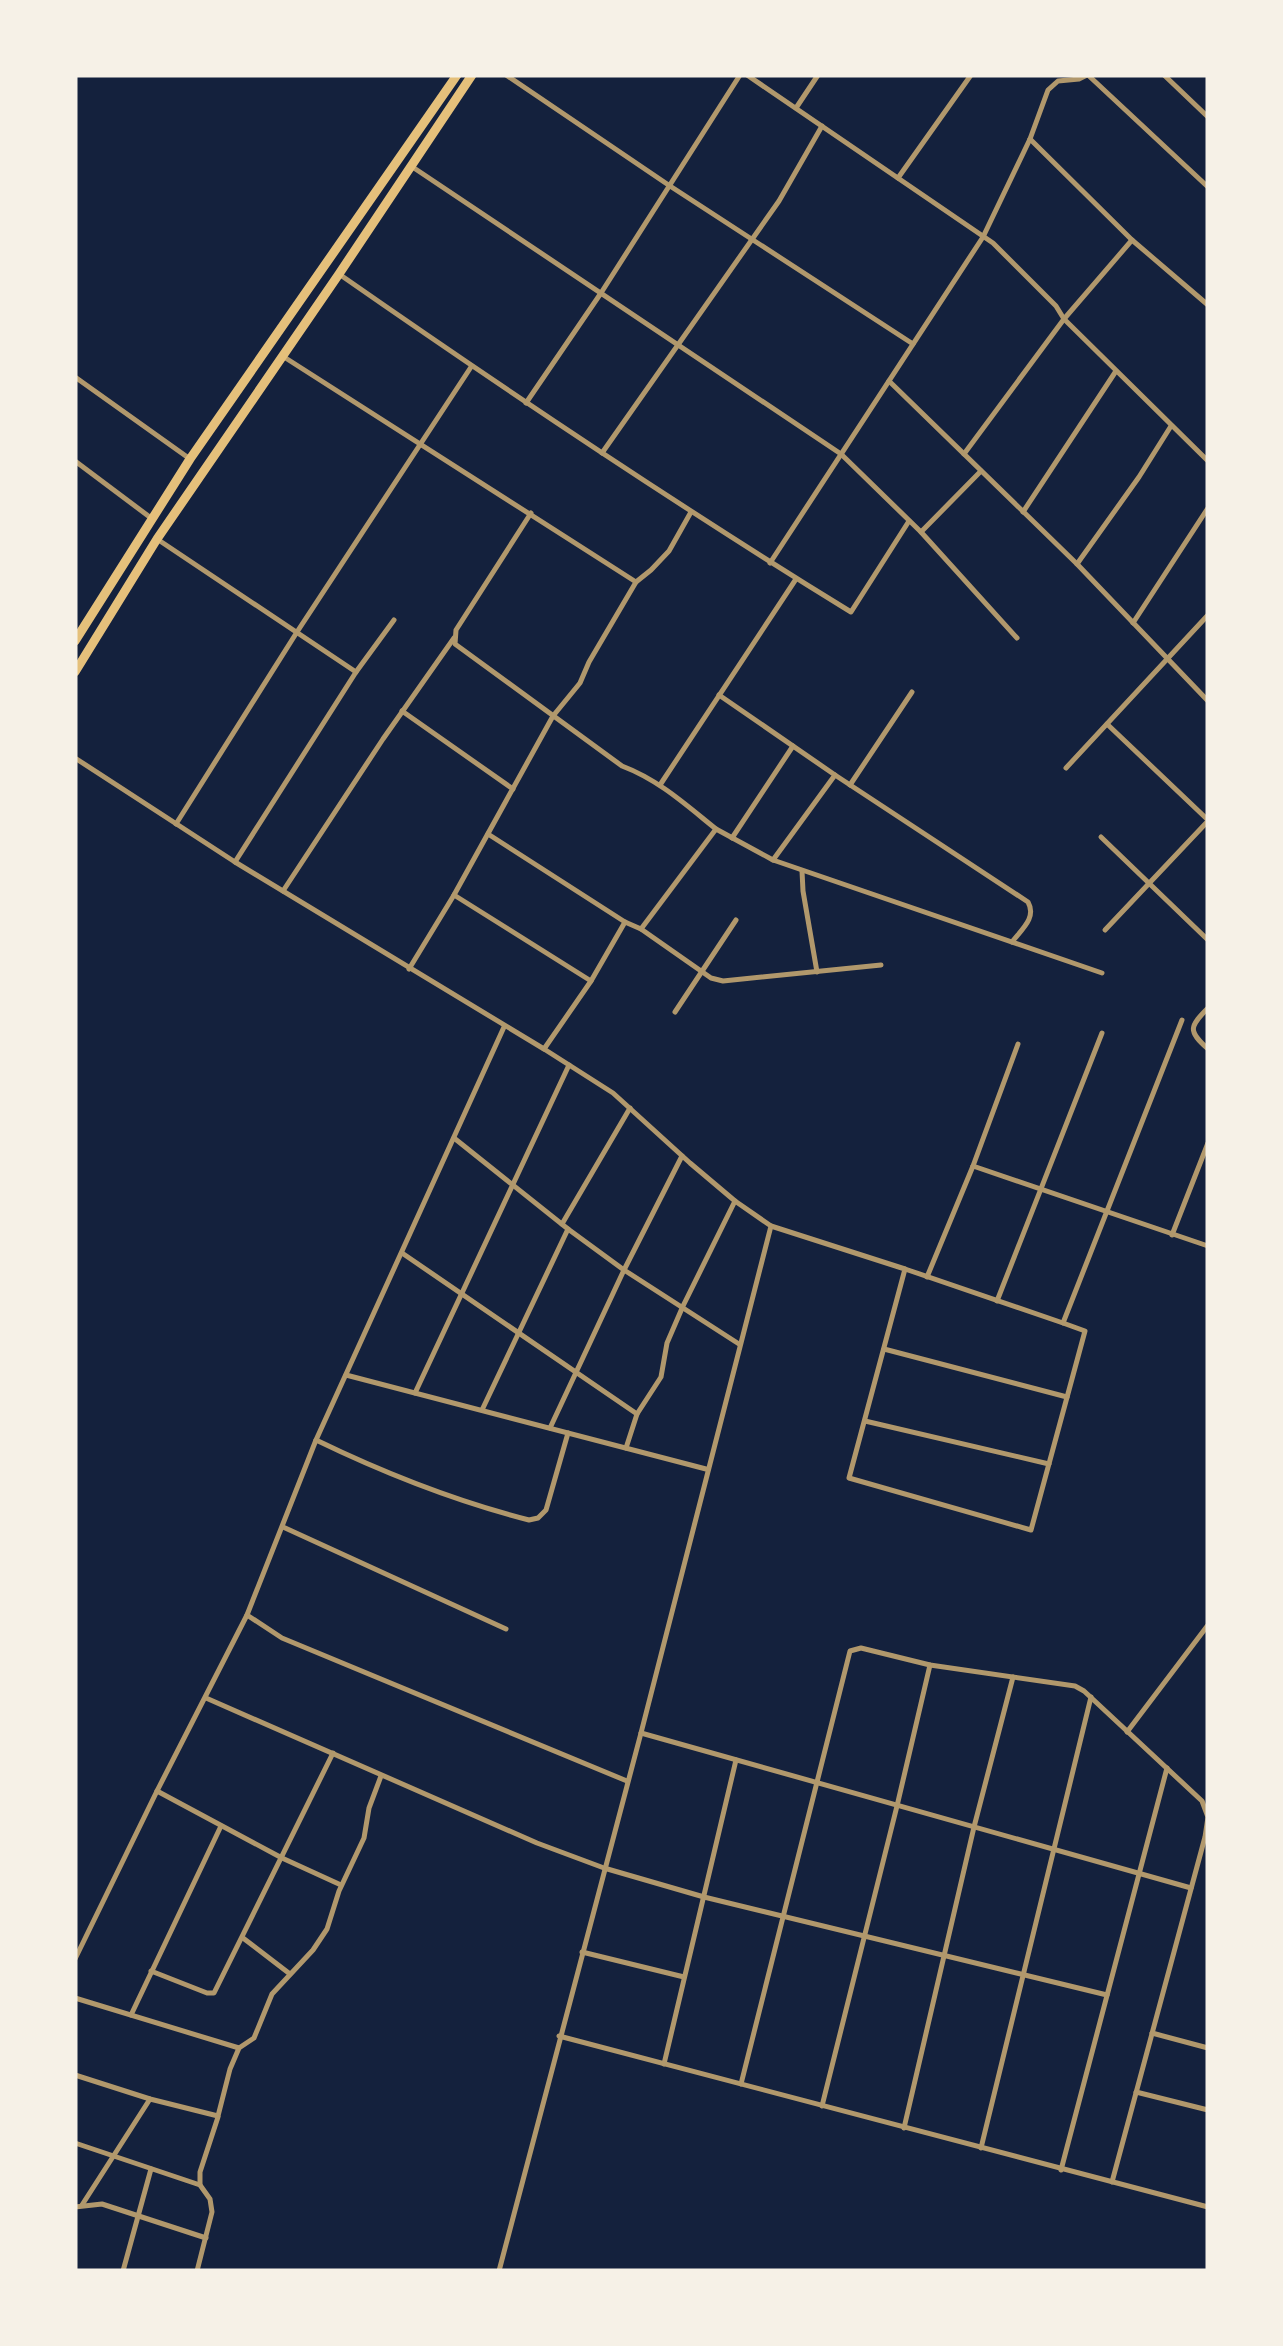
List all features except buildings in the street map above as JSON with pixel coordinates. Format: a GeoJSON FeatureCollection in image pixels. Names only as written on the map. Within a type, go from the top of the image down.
{"type":"FeatureCollection","features":[{"type":"Feature","properties":{"kind":"main road"},"geometry":{"type":"LineString","coordinates":[[75,672],[156,539],[339,274],[466,76]]}},
{"type":"Feature","properties":{"kind":"main road"},"geometry":{"type":"LineString","coordinates":[[75,641],[190,459],[466,76]]}},
{"type":"Feature","properties":{"kind":"street"},"geometry":{"type":"LineString","coordinates":[[506,75],[913,344]]}},
{"type":"Feature","properties":{"kind":"street"},"geometry":{"type":"LineString","coordinates":[[526,403],[744,75],[993,244],[1208,461]]}},
{"type":"Feature","properties":{"kind":"street"},"geometry":{"type":"LineString","coordinates":[[796,108],[818,75]]}},
{"type":"Feature","properties":{"kind":"street"},"geometry":{"type":"LineString","coordinates":[[898,178],[971,75]]}},
{"type":"Feature","properties":{"kind":"street"},"geometry":{"type":"LineString","coordinates":[[770,562],[983,237],[1030,139],[1048,90],[1071,77],[1088,75],[1208,188]]}},
{"type":"Feature","properties":{"kind":"street"},"geometry":{"type":"LineString","coordinates":[[1164,75],[1208,117]]}},
{"type":"Feature","properties":{"kind":"street"},"geometry":{"type":"LineString","coordinates":[[602,453],[779,201],[822,126]]}},
{"type":"Feature","properties":{"kind":"street"},"geometry":{"type":"LineString","coordinates":[[1030,139],[1132,240],[1208,305]]}},
{"type":"Feature","properties":{"kind":"street"},"geometry":{"type":"LineString","coordinates":[[410,166],[841,454],[921,532],[1017,638]]}},
{"type":"Feature","properties":{"kind":"street"},"geometry":{"type":"LineString","coordinates":[[964,454],[1064,319],[1132,240]]}},
{"type":"Feature","properties":{"kind":"street"},"geometry":{"type":"LineString","coordinates":[[339,274],[471,367],[851,612],[909,520]]}},
{"type":"Feature","properties":{"kind":"street"},"geometry":{"type":"LineString","coordinates":[[282,356],[636,582]]}},
{"type":"Feature","properties":{"kind":"street"},"geometry":{"type":"LineString","coordinates":[[176,824],[471,367]]}},
{"type":"Feature","properties":{"kind":"street"},"geometry":{"type":"LineString","coordinates":[[1023,512],[1116,371]]}},
{"type":"Feature","properties":{"kind":"street"},"geometry":{"type":"LineString","coordinates":[[75,377],[190,459]]}},
{"type":"Feature","properties":{"kind":"street"},"geometry":{"type":"LineString","coordinates":[[888,381],[1076,564],[1208,701]]}},
{"type":"Feature","properties":{"kind":"street"},"geometry":{"type":"LineString","coordinates":[[1076,564],[1171,425]]}},
{"type":"Feature","properties":{"kind":"street"},"geometry":{"type":"LineString","coordinates":[[75,461],[151,518]]}},
{"type":"Feature","properties":{"kind":"street"},"geometry":{"type":"LineString","coordinates":[[921,532],[981,470]]}},
{"type":"Feature","properties":{"kind":"street"},"geometry":{"type":"LineString","coordinates":[[1132,623],[1208,508]]}},
{"type":"Feature","properties":{"kind":"street"},"geometry":{"type":"LineString","coordinates":[[409,970],[553,716],[580,684],[636,582],[669,551],[691,512]]}},
{"type":"Feature","properties":{"kind":"street"},"geometry":{"type":"LineString","coordinates":[[283,891],[454,638],[530,513]]}},
{"type":"Feature","properties":{"kind":"street"},"geometry":{"type":"LineString","coordinates":[[156,539],[356,672]]}},
{"type":"Feature","properties":{"kind":"street"},"geometry":{"type":"LineString","coordinates":[[660,785],[796,579]]}},
{"type":"Feature","properties":{"kind":"street"},"geometry":{"type":"LineString","coordinates":[[1066,768],[1208,615]]}},
{"type":"Feature","properties":{"kind":"street"},"geometry":{"type":"LineString","coordinates":[[235,862],[356,672],[394,620]]}},
{"type":"Feature","properties":{"kind":"street"},"geometry":{"type":"LineString","coordinates":[[454,638],[462,651],[622,766],[644,774],[716,829],[773,860],[1102,973]]}},
{"type":"Feature","properties":{"kind":"street"},"geometry":{"type":"LineString","coordinates":[[850,785],[912,692]]}},
{"type":"Feature","properties":{"kind":"street"},"geometry":{"type":"LineString","coordinates":[[719,695],[1028,902],[1032,916],[1012,942]]}},
{"type":"Feature","properties":{"kind":"street"},"geometry":{"type":"LineString","coordinates":[[402,712],[513,788]]}},
{"type":"Feature","properties":{"kind":"street"},"geometry":{"type":"LineString","coordinates":[[1105,930],[1208,821],[1107,724]]}},
{"type":"Feature","properties":{"kind":"street"},"geometry":{"type":"LineString","coordinates":[[732,838],[793,746]]}},
{"type":"Feature","properties":{"kind":"street"},"geometry":{"type":"LineString","coordinates":[[75,758],[409,970],[569,1064],[630,1108],[735,1201],[770,1226],[905,1269],[1085,1331],[1032,1530],[850,1478],[905,1269]]}},
{"type":"Feature","properties":{"kind":"street"},"geometry":{"type":"LineString","coordinates":[[773,860],[834,774]]}},
{"type":"Feature","properties":{"kind":"street"},"geometry":{"type":"LineString","coordinates":[[641,930],[716,829]]}},
{"type":"Feature","properties":{"kind":"street"},"geometry":{"type":"LineString","coordinates":[[488,834],[711,978],[722,981],[881,965]]}},
{"type":"Feature","properties":{"kind":"street"},"geometry":{"type":"LineString","coordinates":[[1101,837],[1208,940]]}},
{"type":"Feature","properties":{"kind":"street"},"geometry":{"type":"LineString","coordinates":[[802,870],[802,892],[817,972]]}},
{"type":"Feature","properties":{"kind":"street"},"geometry":{"type":"LineString","coordinates":[[454,894],[590,981]]}},
{"type":"Feature","properties":{"kind":"street"},"geometry":{"type":"LineString","coordinates":[[674,1012],[736,920]]}},
{"type":"Feature","properties":{"kind":"street"},"geometry":{"type":"LineString","coordinates":[[544,1049],[626,922]]}},
{"type":"Feature","properties":{"kind":"street"},"geometry":{"type":"LineString","coordinates":[[1208,1008],[1192,1029],[1208,1049]]}},
{"type":"Feature","properties":{"kind":"street"},"geometry":{"type":"LineString","coordinates":[[1064,1323],[1182,1020]]}},
{"type":"Feature","properties":{"kind":"street"},"geometry":{"type":"LineString","coordinates":[[75,1958],[248,1615],[316,1440],[504,1027]]}},
{"type":"Feature","properties":{"kind":"street"},"geometry":{"type":"LineString","coordinates":[[997,1300],[1102,1032]]}},
{"type":"Feature","properties":{"kind":"street"},"geometry":{"type":"LineString","coordinates":[[927,1277],[1018,1044]]}},
{"type":"Feature","properties":{"kind":"street"},"geometry":{"type":"LineString","coordinates":[[415,1393],[569,1064]]}},
{"type":"Feature","properties":{"kind":"street"},"geometry":{"type":"LineString","coordinates":[[482,1410],[520,1334],[565,1226],[630,1108]]}},
{"type":"Feature","properties":{"kind":"street"},"geometry":{"type":"LineString","coordinates":[[454,1138],[624,1270],[739,1344]]}},
{"type":"Feature","properties":{"kind":"street"},"geometry":{"type":"LineString","coordinates":[[1172,1235],[1208,1143]]}},
{"type":"Feature","properties":{"kind":"street"},"geometry":{"type":"LineString","coordinates":[[550,1428],[682,1156]]}},
{"type":"Feature","properties":{"kind":"street"},"geometry":{"type":"LineString","coordinates":[[972,1166],[1208,1246]]}},
{"type":"Feature","properties":{"kind":"street"},"geometry":{"type":"LineString","coordinates":[[626,1448],[637,1414],[658,1384],[667,1343],[682,1306],[735,1201]]}},
{"type":"Feature","properties":{"kind":"street"},"geometry":{"type":"LineString","coordinates":[[499,2271],[770,1226]]}},
{"type":"Feature","properties":{"kind":"street"},"geometry":{"type":"LineString","coordinates":[[402,1253],[637,1414]]}},
{"type":"Feature","properties":{"kind":"street"},"geometry":{"type":"LineString","coordinates":[[884,1349],[1067,1397]]}},
{"type":"Feature","properties":{"kind":"street"},"geometry":{"type":"LineString","coordinates":[[346,1375],[707,1469]]}},
{"type":"Feature","properties":{"kind":"street"},"geometry":{"type":"LineString","coordinates":[[864,1421],[1049,1464]]}},
{"type":"Feature","properties":{"kind":"street"},"geometry":{"type":"LineString","coordinates":[[316,1440],[400,1478],[529,1520],[546,1510],[568,1433]]}},
{"type":"Feature","properties":{"kind":"street"},"geometry":{"type":"LineString","coordinates":[[283,1527],[506,1630]]}},
{"type":"Feature","properties":{"kind":"street"},"geometry":{"type":"LineString","coordinates":[[248,1615],[282,1638],[627,1781]]}},
{"type":"Feature","properties":{"kind":"street"},"geometry":{"type":"LineString","coordinates":[[1127,1732],[1208,1625]]}},
{"type":"Feature","properties":{"kind":"street"},"geometry":{"type":"LineString","coordinates":[[741,2084],[850,1651],[860,1648],[930,1665],[1076,1686],[1202,1801],[1208,1817],[1112,2182]]}},
{"type":"Feature","properties":{"kind":"street"},"geometry":{"type":"LineString","coordinates":[[822,2106],[930,1665]]}},
{"type":"Feature","properties":{"kind":"street"},"geometry":{"type":"LineString","coordinates":[[904,2128],[1013,1677]]}},
{"type":"Feature","properties":{"kind":"street"},"geometry":{"type":"LineString","coordinates":[[981,2148],[1091,1697]]}},
{"type":"Feature","properties":{"kind":"street"},"geometry":{"type":"LineString","coordinates":[[206,1698],[537,1843],[604,1868],[704,1897],[1107,1996]]}},
{"type":"Feature","properties":{"kind":"street"},"geometry":{"type":"LineString","coordinates":[[640,1734],[1192,1888]]}},
{"type":"Feature","properties":{"kind":"street"},"geometry":{"type":"LineString","coordinates":[[151,1971],[213,1994],[333,1753]]}},
{"type":"Feature","properties":{"kind":"street"},"geometry":{"type":"LineString","coordinates":[[664,2064],[736,1760]]}},
{"type":"Feature","properties":{"kind":"street"},"geometry":{"type":"LineString","coordinates":[[1061,2170],[1167,1768]]}},
{"type":"Feature","properties":{"kind":"street"},"geometry":{"type":"LineString","coordinates":[[200,2185],[201,2168],[239,2048],[254,2038],[269,1998],[323,1935],[364,1838],[367,1813],[381,1776]]}},
{"type":"Feature","properties":{"kind":"street"},"geometry":{"type":"LineString","coordinates":[[157,1791],[341,1885]]}},
{"type":"Feature","properties":{"kind":"street"},"geometry":{"type":"LineString","coordinates":[[131,2014],[221,1826]]}},
{"type":"Feature","properties":{"kind":"street"},"geometry":{"type":"LineString","coordinates":[[244,1938],[290,1974]]}},
{"type":"Feature","properties":{"kind":"street"},"geometry":{"type":"LineString","coordinates":[[582,1952],[684,1977]]}},
{"type":"Feature","properties":{"kind":"street"},"geometry":{"type":"LineString","coordinates":[[75,1998],[239,2048]]}},
{"type":"Feature","properties":{"kind":"street"},"geometry":{"type":"LineString","coordinates":[[1152,2033],[1208,2048]]}},
{"type":"Feature","properties":{"kind":"street"},"geometry":{"type":"LineString","coordinates":[[560,2036],[1208,2207]]}},
{"type":"Feature","properties":{"kind":"street"},"geometry":{"type":"LineString","coordinates":[[75,2075],[218,2116]]}},
{"type":"Feature","properties":{"kind":"street"},"geometry":{"type":"LineString","coordinates":[[1136,2092],[1208,2110]]}},
{"type":"Feature","properties":{"kind":"street"},"geometry":{"type":"LineString","coordinates":[[79,2206],[150,2099]]}},
{"type":"Feature","properties":{"kind":"street"},"geometry":{"type":"LineString","coordinates":[[75,2143],[200,2185],[212,2207],[197,2271]]}},
{"type":"Feature","properties":{"kind":"street"},"geometry":{"type":"LineString","coordinates":[[122,2271],[151,2168]]}},
{"type":"Feature","properties":{"kind":"street"},"geometry":{"type":"LineString","coordinates":[[79,2206],[102,2204],[207,2238]]}}]}
